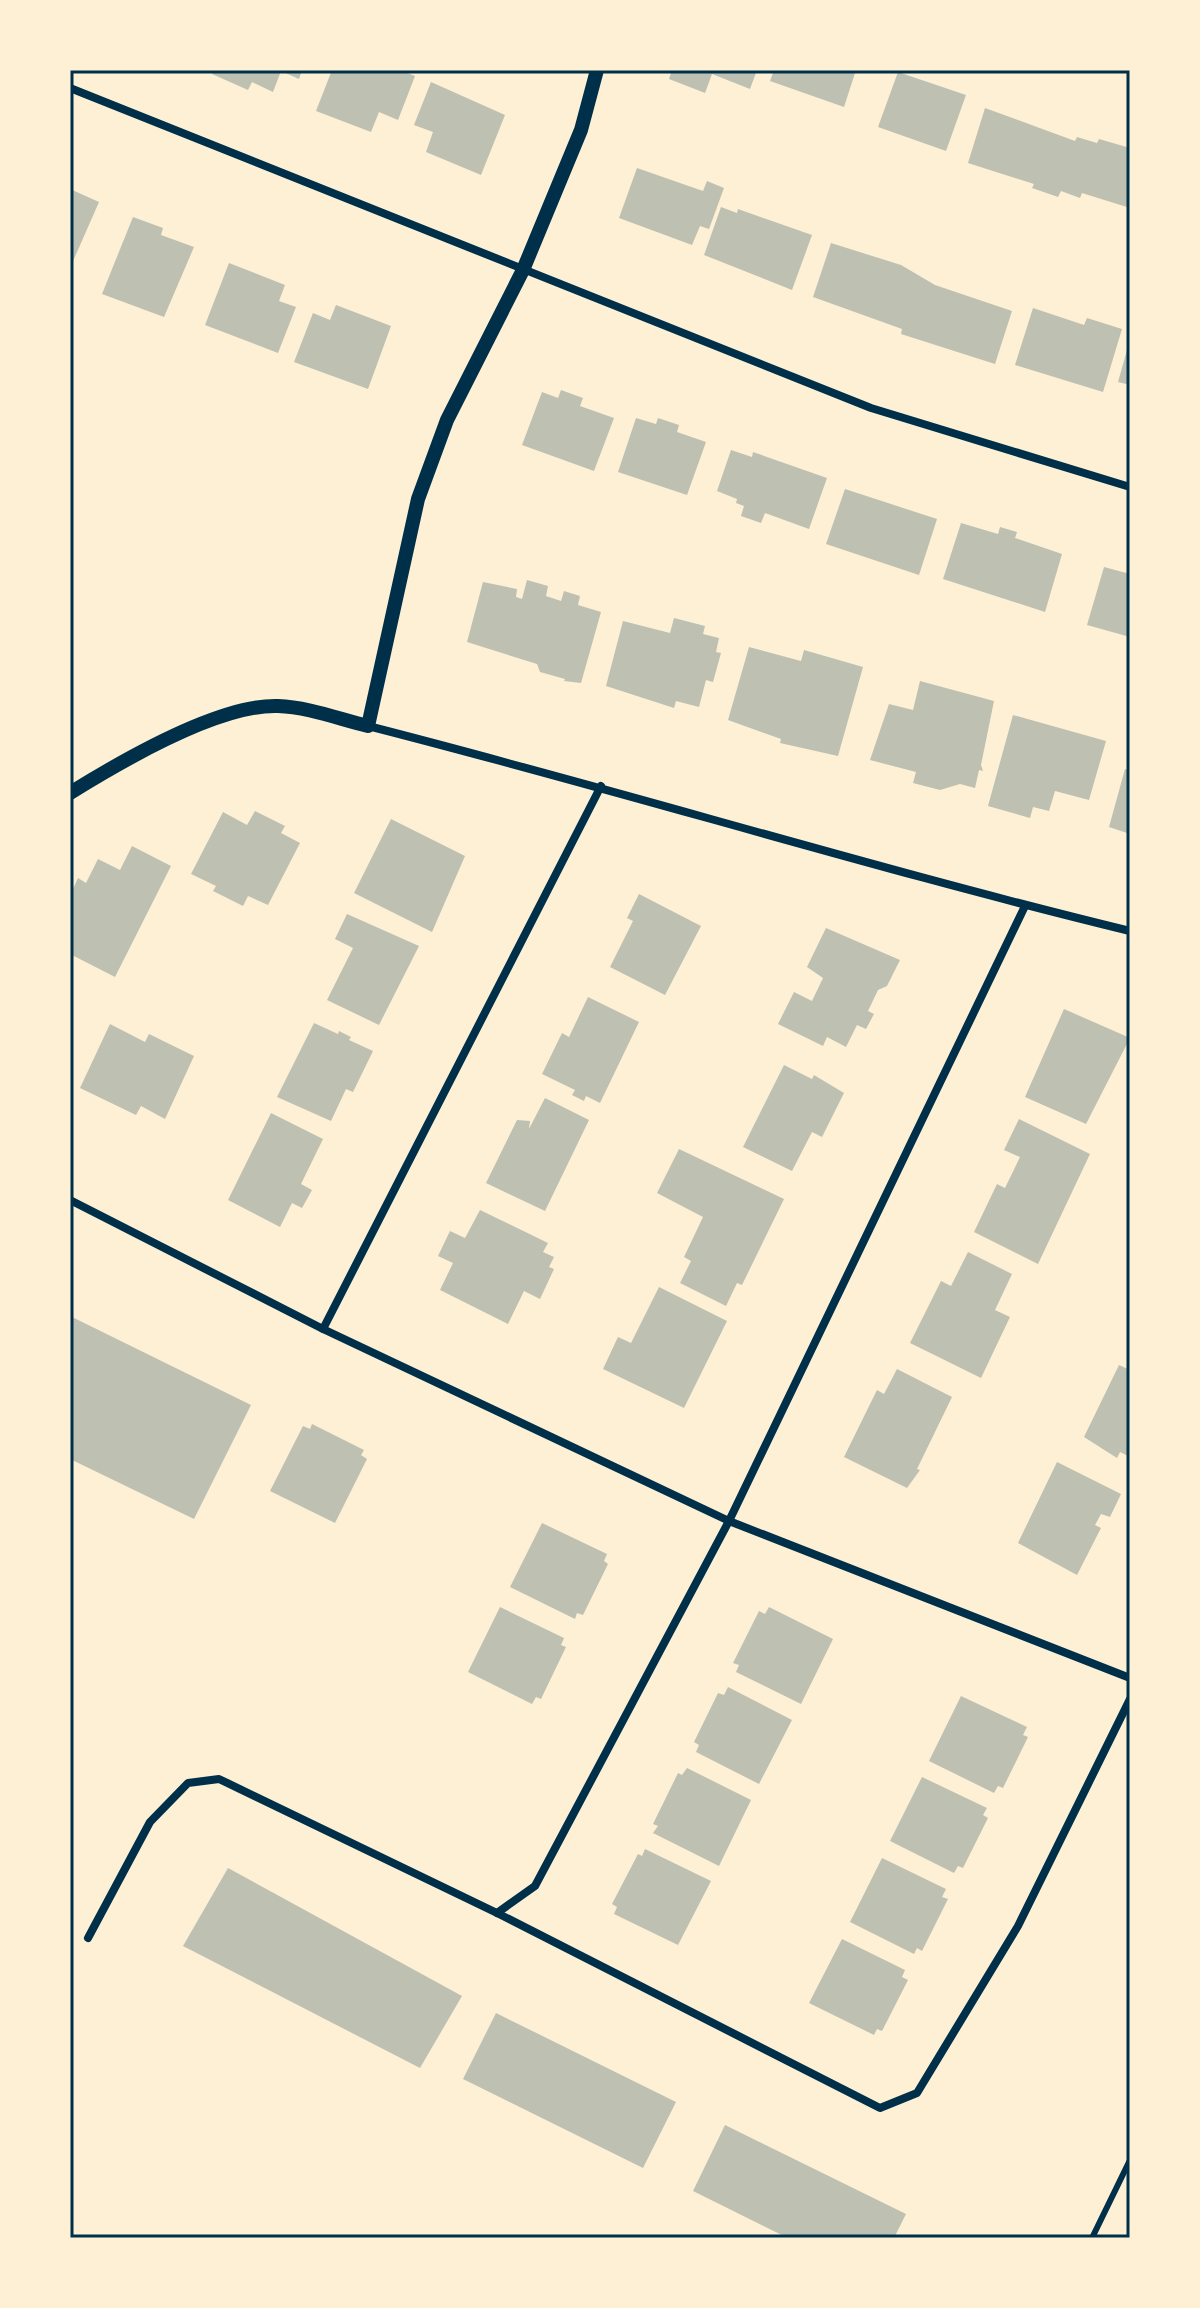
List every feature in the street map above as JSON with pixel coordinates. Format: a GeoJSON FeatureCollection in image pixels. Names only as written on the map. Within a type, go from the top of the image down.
{"type":"FeatureCollection","features":[{"type":"Feature","properties":{"kind":"street"},"geometry":{"type":"LineString","coordinates":[[368,726],[418,499],[447,420],[523,270],[581,130],[597,70]]}},
{"type":"Feature","properties":{"kind":"street"},"geometry":{"type":"LineString","coordinates":[[70,88],[871,408],[1130,487]]}},
{"type":"Feature","properties":{"kind":"street"},"geometry":{"type":"LineString","coordinates":[[70,793],[147,751],[242,709],[278,706],[601,786],[1025,906],[1130,931]]}},
{"type":"Feature","properties":{"kind":"street"},"geometry":{"type":"LineString","coordinates":[[323,1329],[601,786]]}},
{"type":"Feature","properties":{"kind":"street"},"geometry":{"type":"LineString","coordinates":[[497,1913],[535,1886],[729,1521],[1025,906]]}},
{"type":"Feature","properties":{"kind":"street"},"geometry":{"type":"LineString","coordinates":[[70,1200],[323,1329],[729,1521],[1130,1678]]}},
{"type":"Feature","properties":{"kind":"street"},"geometry":{"type":"LineString","coordinates":[[88,1938],[150,1822],[188,1783],[219,1779],[497,1913],[880,2108],[917,2093],[1018,1926],[1130,1699]]}},
{"type":"Feature","properties":{"kind":"lane"},"geometry":{"type":"LineString","coordinates":[[1092,2238],[1130,2160]]}},
{"type":"Feature","properties":{"kind":"building"},"geometry":{"type":"Polygon","coordinates":[[[214,70],[302,70],[299,79],[281,71],[273,92],[252,82],[248,90],[212,74],[214,70]]]}},
{"type":"Feature","properties":{"kind":"building"},"geometry":{"type":"Polygon","coordinates":[[[332,70],[400,70],[415,76],[398,120],[379,112],[371,132],[316,111],[332,70]]]}},
{"type":"Feature","properties":{"kind":"building"},"geometry":{"type":"Polygon","coordinates":[[[672,70],[757,70],[750,89],[712,74],[705,93],[669,79],[672,70]]]}},
{"type":"Feature","properties":{"kind":"building"},"geometry":{"type":"Polygon","coordinates":[[[774,70],[856,70],[844,107],[770,81],[774,70]]]}},
{"type":"Feature","properties":{"kind":"building"},"geometry":{"type":"Polygon","coordinates":[[[898,72],[966,95],[946,151],[878,127],[898,72]]]}},
{"type":"Feature","properties":{"kind":"building"},"geometry":{"type":"Polygon","coordinates":[[[431,82],[505,115],[481,175],[426,152],[433,132],[414,125],[431,82]]]}},
{"type":"Feature","properties":{"kind":"building"},"geometry":{"type":"Polygon","coordinates":[[[985,108],[1075,141],[1077,137],[1097,143],[1099,139],[1130,148],[1130,208],[1082,193],[1080,198],[1061,191],[1058,197],[1032,188],[1034,184],[968,163],[985,108]]]}},
{"type":"Feature","properties":{"kind":"building"},"geometry":{"type":"Polygon","coordinates":[[[637,168],[703,191],[707,181],[724,188],[709,229],[700,226],[692,245],[619,218],[637,168]]]}},
{"type":"Feature","properties":{"kind":"building"},"geometry":{"type":"Polygon","coordinates":[[[70,189],[99,202],[70,268],[70,189]]]}},
{"type":"Feature","properties":{"kind":"building"},"geometry":{"type":"Polygon","coordinates":[[[721,207],[737,213],[738,209],[812,235],[792,290],[704,255],[721,207]]]}},
{"type":"Feature","properties":{"kind":"building"},"geometry":{"type":"Polygon","coordinates":[[[133,217],[163,228],[161,235],[194,247],[164,317],[102,294],[133,217]]]}},
{"type":"Feature","properties":{"kind":"building"},"geometry":{"type":"Polygon","coordinates":[[[831,243],[901,265],[935,285],[1012,311],[995,364],[901,334],[902,329],[813,297],[831,243]]]}},
{"type":"Feature","properties":{"kind":"building"},"geometry":{"type":"Polygon","coordinates":[[[229,263],[285,285],[279,301],[296,307],[278,353],[205,325],[229,263]]]}},
{"type":"Feature","properties":{"kind":"building"},"geometry":{"type":"Polygon","coordinates":[[[336,305],[391,326],[368,389],[294,362],[313,313],[330,320],[336,305]]]}},
{"type":"Feature","properties":{"kind":"building"},"geometry":{"type":"Polygon","coordinates":[[[1033,308],[1084,325],[1087,318],[1122,329],[1103,392],[1015,365],[1033,308]]]}},
{"type":"Feature","properties":{"kind":"building"},"geometry":{"type":"Polygon","coordinates":[[[1130,343],[1130,385],[1118,382],[1130,343]]]}},
{"type":"Feature","properties":{"kind":"building"},"geometry":{"type":"Polygon","coordinates":[[[561,390],[583,398],[580,406],[614,418],[594,471],[522,445],[542,392],[558,398],[561,390]]]}},
{"type":"Feature","properties":{"kind":"building"},"geometry":{"type":"Polygon","coordinates":[[[636,418],[656,424],[658,418],[679,425],[677,432],[706,442],[687,495],[618,472],[636,418]]]}},
{"type":"Feature","properties":{"kind":"building"},"geometry":{"type":"Polygon","coordinates":[[[731,450],[752,457],[753,452],[827,478],[809,529],[765,513],[761,523],[741,516],[744,506],[736,503],[737,499],[717,491],[731,450]]]}},
{"type":"Feature","properties":{"kind":"building"},"geometry":{"type":"Polygon","coordinates":[[[845,489],[937,519],[919,575],[826,544],[845,489]]]}},
{"type":"Feature","properties":{"kind":"building"},"geometry":{"type":"Polygon","coordinates":[[[961,523],[998,534],[1000,527],[1017,532],[1015,538],[1062,554],[1045,612],[943,579],[961,523]]]}},
{"type":"Feature","properties":{"kind":"building"},"geometry":{"type":"Polygon","coordinates":[[[1104,567],[1130,574],[1130,637],[1087,625],[1104,567]]]}},
{"type":"Feature","properties":{"kind":"building"},"geometry":{"type":"Polygon","coordinates":[[[527,580],[548,586],[546,596],[561,601],[564,591],[580,596],[578,605],[601,612],[581,683],[564,681],[540,672],[537,664],[467,642],[483,582],[517,589],[516,597],[522,599],[527,580]]]}},
{"type":"Feature","properties":{"kind":"building"},"geometry":{"type":"Polygon","coordinates":[[[674,618],[705,626],[703,634],[719,638],[716,652],[721,653],[713,682],[706,680],[699,707],[676,701],[674,708],[606,686],[623,621],[670,633],[674,618]]]}},
{"type":"Feature","properties":{"kind":"building"},"geometry":{"type":"Polygon","coordinates":[[[749,647],[801,661],[804,650],[863,667],[838,756],[780,743],[781,739],[728,720],[749,647]]]}},
{"type":"Feature","properties":{"kind":"building"},"geometry":{"type":"Polygon","coordinates":[[[920,681],[994,701],[981,765],[983,771],[979,770],[975,788],[960,784],[940,790],[913,783],[916,772],[870,760],[889,704],[913,710],[920,681]]]}},
{"type":"Feature","properties":{"kind":"building"},"geometry":{"type":"Polygon","coordinates":[[[1013,715],[1106,741],[1089,800],[1055,791],[1049,811],[1033,807],[1030,818],[988,806],[1013,715]]]}},
{"type":"Feature","properties":{"kind":"building"},"geometry":{"type":"Polygon","coordinates":[[[1125,769],[1130,770],[1130,834],[1109,827],[1125,769]]]}},
{"type":"Feature","properties":{"kind":"building"},"geometry":{"type":"Polygon","coordinates":[[[255,811],[285,826],[281,833],[300,843],[268,905],[248,896],[243,906],[213,891],[216,886],[191,874],[223,812],[247,825],[255,811]]]}},
{"type":"Feature","properties":{"kind":"building"},"geometry":{"type":"Polygon","coordinates":[[[391,819],[465,856],[432,932],[354,893],[391,819]]]}},
{"type":"Feature","properties":{"kind":"building"},"geometry":{"type":"Polygon","coordinates":[[[132,846],[171,866],[115,977],[70,954],[70,888],[73,889],[78,878],[86,883],[98,859],[120,870],[132,846]]]}},
{"type":"Feature","properties":{"kind":"building"},"geometry":{"type":"Polygon","coordinates":[[[639,894],[701,926],[665,995],[610,967],[633,921],[627,918],[639,894]]]}},
{"type":"Feature","properties":{"kind":"building"},"geometry":{"type":"Polygon","coordinates":[[[347,914],[419,946],[379,1025],[327,1000],[353,948],[335,939],[347,914]]]}},
{"type":"Feature","properties":{"kind":"building"},"geometry":{"type":"Polygon","coordinates":[[[826,928],[900,960],[887,986],[878,990],[868,1011],[874,1014],[866,1029],[857,1025],[846,1047],[827,1037],[823,1046],[778,1024],[794,992],[812,1001],[823,978],[807,967],[826,928]]]}},
{"type":"Feature","properties":{"kind":"building"},"geometry":{"type":"Polygon","coordinates":[[[588,997],[639,1022],[600,1103],[586,1096],[584,1101],[572,1095],[575,1090],[542,1074],[562,1033],[569,1037],[588,997]]]}},
{"type":"Feature","properties":{"kind":"building"},"geometry":{"type":"Polygon","coordinates":[[[1064,1009],[1130,1038],[1086,1124],[1025,1097],[1064,1009]]]}},
{"type":"Feature","properties":{"kind":"building"},"geometry":{"type":"Polygon","coordinates":[[[314,1023],[338,1034],[339,1031],[351,1037],[349,1040],[373,1051],[353,1092],[346,1089],[331,1121],[277,1097],[314,1023]]]}},
{"type":"Feature","properties":{"kind":"building"},"geometry":{"type":"Polygon","coordinates":[[[110,1024],[145,1042],[149,1034],[194,1056],[165,1119],[141,1106],[136,1115],[80,1088],[110,1024]]]}},
{"type":"Feature","properties":{"kind":"building"},"geometry":{"type":"Polygon","coordinates":[[[784,1065],[812,1079],[814,1075],[844,1093],[822,1137],[812,1132],[792,1171],[743,1147],[784,1065]]]}},
{"type":"Feature","properties":{"kind":"building"},"geometry":{"type":"Polygon","coordinates":[[[545,1098],[589,1120],[545,1211],[486,1183],[517,1120],[530,1121],[529,1129],[545,1098]]]}},
{"type":"Feature","properties":{"kind":"building"},"geometry":{"type":"Polygon","coordinates":[[[271,1113],[323,1139],[301,1184],[312,1190],[302,1208],[292,1203],[280,1227],[228,1200],[271,1113]]]}},
{"type":"Feature","properties":{"kind":"building"},"geometry":{"type":"Polygon","coordinates":[[[1019,1119],[1090,1154],[1038,1264],[974,1232],[997,1184],[1005,1188],[1020,1157],[1004,1150],[1019,1119]]]}},
{"type":"Feature","properties":{"kind":"building"},"geometry":{"type":"Polygon","coordinates":[[[679,1149],[784,1199],[742,1285],[737,1283],[726,1306],[680,1283],[691,1261],[684,1257],[703,1217],[657,1193],[679,1149]]]}},
{"type":"Feature","properties":{"kind":"building"},"geometry":{"type":"Polygon","coordinates":[[[480,1210],[548,1243],[543,1252],[554,1257],[549,1267],[554,1269],[540,1299],[524,1291],[508,1324],[440,1290],[453,1263],[438,1256],[450,1231],[465,1238],[480,1210]]]}},
{"type":"Feature","properties":{"kind":"building"},"geometry":{"type":"Polygon","coordinates":[[[968,1252],[1012,1274],[995,1310],[1010,1317],[981,1378],[910,1343],[941,1281],[951,1286],[968,1252]]]}},
{"type":"Feature","properties":{"kind":"building"},"geometry":{"type":"Polygon","coordinates":[[[659,1287],[727,1321],[684,1408],[603,1369],[618,1337],[631,1343],[659,1287]]]}},
{"type":"Feature","properties":{"kind":"building"},"geometry":{"type":"Polygon","coordinates":[[[70,1316],[251,1405],[194,1519],[70,1459],[70,1316]]]}},
{"type":"Feature","properties":{"kind":"building"},"geometry":{"type":"Polygon","coordinates":[[[1119,1365],[1130,1370],[1130,1457],[1120,1452],[1117,1458],[1084,1437],[1119,1365]]]}},
{"type":"Feature","properties":{"kind":"building"},"geometry":{"type":"Polygon","coordinates":[[[897,1369],[952,1397],[917,1469],[920,1470],[907,1488],[844,1457],[877,1390],[884,1394],[897,1369]]]}},
{"type":"Feature","properties":{"kind":"building"},"geometry":{"type":"Polygon","coordinates":[[[312,1424],[364,1450],[361,1455],[367,1459],[335,1523],[270,1491],[303,1426],[310,1429],[312,1424]]]}},
{"type":"Feature","properties":{"kind":"building"},"geometry":{"type":"Polygon","coordinates":[[[1057,1462],[1121,1494],[1110,1517],[1101,1514],[1095,1525],[1101,1528],[1077,1575],[1018,1543],[1057,1462]]]}},
{"type":"Feature","properties":{"kind":"building"},"geometry":{"type":"Polygon","coordinates":[[[542,1523],[607,1554],[604,1561],[608,1564],[583,1615],[577,1613],[575,1619],[510,1587],[542,1523]]]}},
{"type":"Feature","properties":{"kind":"building"},"geometry":{"type":"Polygon","coordinates":[[[500,1607],[564,1638],[561,1645],[566,1647],[541,1699],[536,1697],[532,1704],[468,1672],[500,1607]]]}},
{"type":"Feature","properties":{"kind":"building"},"geometry":{"type":"Polygon","coordinates":[[[769,1607],[833,1639],[801,1704],[736,1672],[739,1665],[733,1663],[759,1611],[765,1614],[769,1607]]]}},
{"type":"Feature","properties":{"kind":"building"},"geometry":{"type":"Polygon","coordinates":[[[728,1687],[792,1720],[759,1784],[696,1752],[699,1745],[694,1742],[718,1693],[724,1695],[728,1687]]]}},
{"type":"Feature","properties":{"kind":"building"},"geometry":{"type":"Polygon","coordinates":[[[961,1696],[1027,1727],[1023,1735],[1028,1737],[1003,1788],[998,1786],[994,1793],[929,1761],[961,1696]]]}},
{"type":"Feature","properties":{"kind":"building"},"geometry":{"type":"Polygon","coordinates":[[[687,1768],[751,1800],[719,1866],[653,1833],[658,1826],[653,1824],[678,1773],[682,1775],[687,1768]]]}},
{"type":"Feature","properties":{"kind":"building"},"geometry":{"type":"Polygon","coordinates":[[[922,1777],[987,1808],[983,1815],[988,1818],[963,1868],[958,1866],[954,1873],[890,1841],[922,1777]]]}},
{"type":"Feature","properties":{"kind":"building"},"geometry":{"type":"Polygon","coordinates":[[[645,1849],[711,1881],[678,1945],[614,1914],[617,1907],[612,1904],[638,1854],[642,1856],[645,1849]]]}},
{"type":"Feature","properties":{"kind":"building"},"geometry":{"type":"Polygon","coordinates":[[[882,1858],[946,1889],[942,1897],[948,1899],[922,1951],[917,1948],[914,1954],[850,1922],[882,1858]]]}},
{"type":"Feature","properties":{"kind":"building"},"geometry":{"type":"Polygon","coordinates":[[[228,1868],[462,1996],[420,2068],[183,1946],[228,1868]]]}},
{"type":"Feature","properties":{"kind":"building"},"geometry":{"type":"Polygon","coordinates":[[[842,1939],[905,1970],[902,1977],[908,1980],[882,2031],[877,2029],[874,2035],[809,2003],[842,1939]]]}},
{"type":"Feature","properties":{"kind":"building"},"geometry":{"type":"Polygon","coordinates":[[[496,2013],[676,2102],[643,2168],[463,2079],[496,2013]]]}},
{"type":"Feature","properties":{"kind":"building"},"geometry":{"type":"Polygon","coordinates":[[[725,2125],[906,2214],[894,2238],[788,2238],[693,2191],[725,2125]]]}}]}
